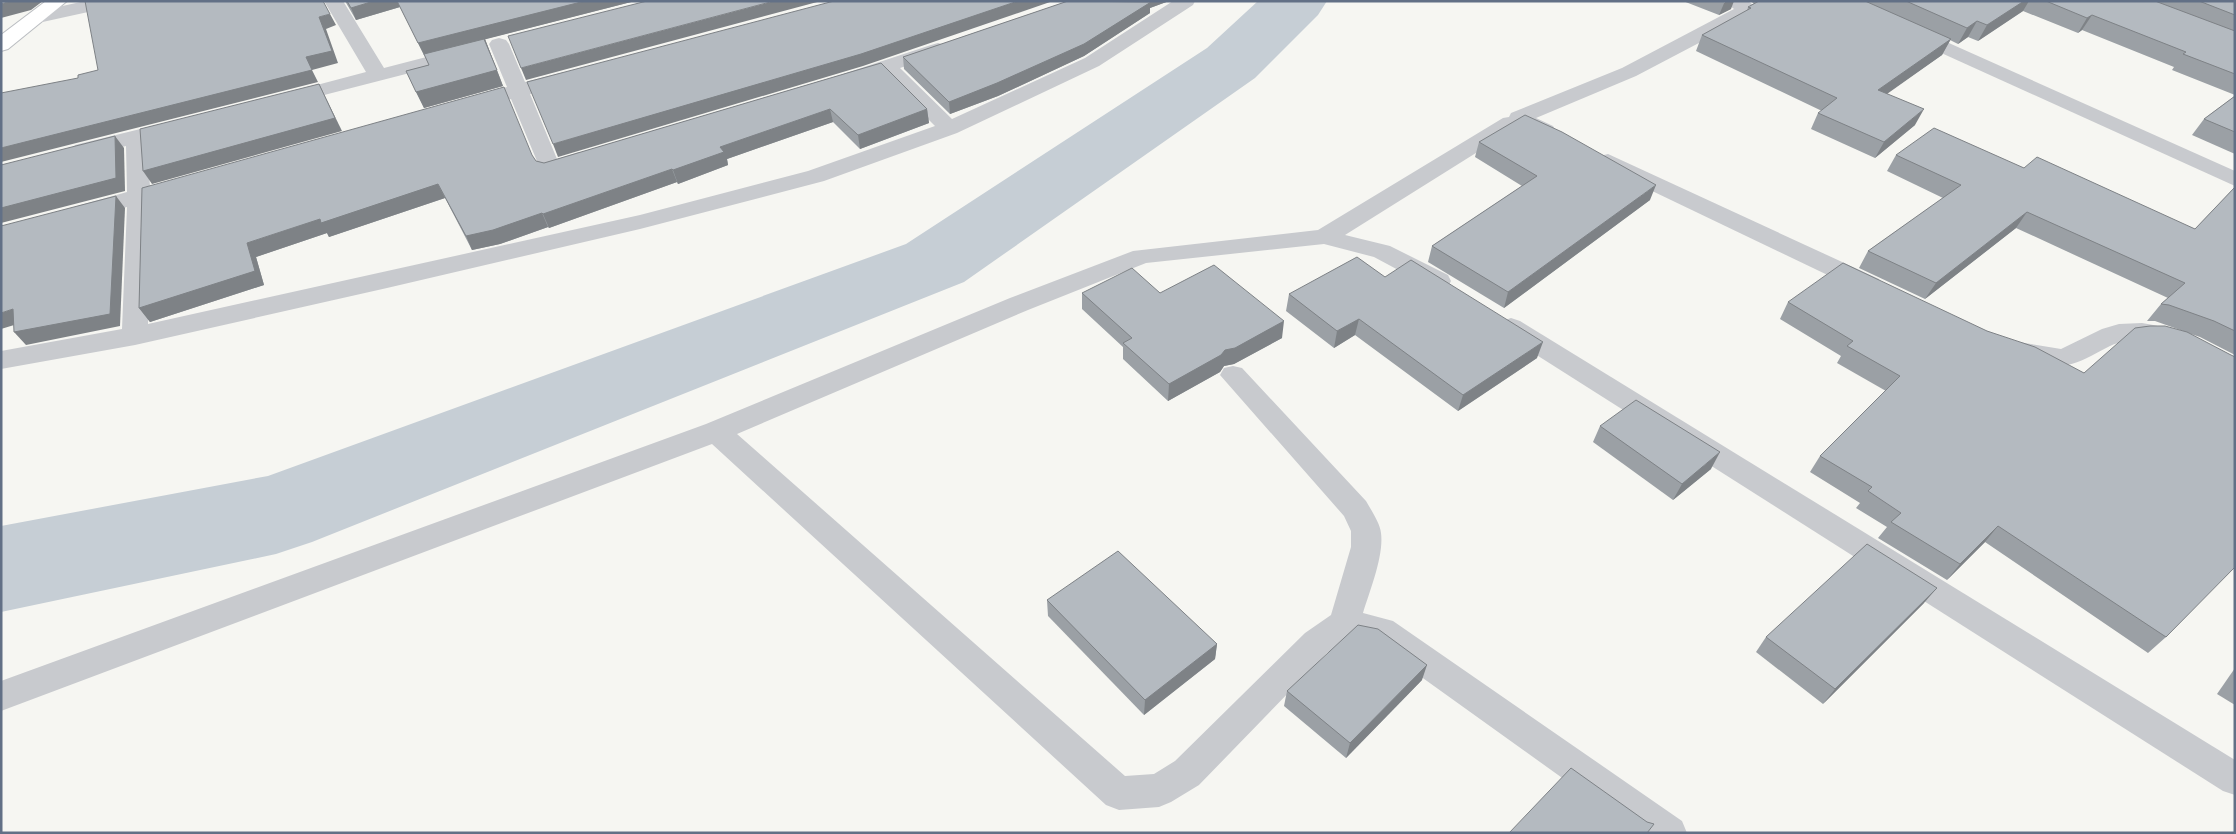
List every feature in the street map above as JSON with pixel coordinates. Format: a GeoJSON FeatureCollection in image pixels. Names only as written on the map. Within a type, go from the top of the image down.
{"type":"FeatureCollection","features":[{"type":"Feature","properties":{"kind":"main road"},"geometry":{"type":"LineString","coordinates":[[2,45],[58,1]]}},
{"type":"Feature","properties":{"kind":"street"},"geometry":{"type":"LineString","coordinates":[[38,17],[114,1]]}},
{"type":"Feature","properties":{"kind":"street"},"geometry":{"type":"LineString","coordinates":[[333,1],[378,75]]}},
{"type":"Feature","properties":{"kind":"street"},"geometry":{"type":"LineString","coordinates":[[1,360],[135,336],[640,222],[816,176],[949,128],[1092,62],[1186,1]]}},
{"type":"Feature","properties":{"kind":"street"},"geometry":{"type":"LineString","coordinates":[[1324,237],[1519,118],[1629,72],[1749,9],[1733,1]]}},
{"type":"Feature","properties":{"kind":"street"},"geometry":{"type":"LineString","coordinates":[[1896,26],[2235,179]]}},
{"type":"Feature","properties":{"kind":"street"},"geometry":{"type":"LineString","coordinates":[[271,102],[508,42],[517,90],[550,168],[598,154]]}},
{"type":"Feature","properties":{"kind":"street"},"geometry":{"type":"LineString","coordinates":[[834,83],[960,42]]}},
{"type":"Feature","properties":{"kind":"street"},"geometry":{"type":"LineString","coordinates":[[887,66],[949,128]]}},
{"type":"Feature","properties":{"kind":"street"},"geometry":{"type":"LineString","coordinates":[[452,109],[584,72]]}},
{"type":"Feature","properties":{"kind":"street"},"geometry":{"type":"LineString","coordinates":[[1519,118],[1564,140]]}},
{"type":"Feature","properties":{"kind":"street"},"geometry":{"type":"LineString","coordinates":[[68,154],[194,122]]}},
{"type":"Feature","properties":{"kind":"street"},"geometry":{"type":"LineString","coordinates":[[135,336],[140,196],[136,137]]}},
{"type":"Feature","properties":{"kind":"street"},"geometry":{"type":"LineString","coordinates":[[1591,152],[1887,293]]}},
{"type":"Feature","properties":{"kind":"street"},"geometry":{"type":"LineString","coordinates":[[66,216],[194,181]]}},
{"type":"Feature","properties":{"kind":"street"},"geometry":{"type":"LineString","coordinates":[[1,696],[716,430],[1019,304],[1142,256],[1324,237],[1382,251],[1420,270],[1462,296]]}},
{"type":"Feature","properties":{"kind":"street"},"geometry":{"type":"LineString","coordinates":[[1487,312],[2235,779]]}},
{"type":"Feature","properties":{"kind":"street"},"geometry":{"type":"LineString","coordinates":[[2002,345],[2026,354],[2063,358],[2093,342],[2126,332],[2154,332],[2190,345],[2235,369]]}},
{"type":"Feature","properties":{"kind":"street"},"geometry":{"type":"LineString","coordinates":[[716,430],[1119,793],[1159,790],[1187,772],[1316,643],[1345,623],[1366,546],[1366,531],[1356,509],[1233,376]]}},
{"type":"Feature","properties":{"kind":"street"},"geometry":{"type":"LineString","coordinates":[[1345,623],[1382,631],[1669,833]]}},
{"type":"Feature","properties":{"kind":"building"},"geometry":{"type":"Polygon","coordinates":[[[85,1],[323,1],[330,14],[319,17],[332,51],[306,57],[312,70],[1,148],[1,93],[78,78],[78,75],[98,70],[85,1]]]}},
{"type":"Feature","properties":{"kind":"building"},"geometry":{"type":"Polygon","coordinates":[[[347,1],[374,1],[351,8],[347,1]]]}},
{"type":"Feature","properties":{"kind":"building"},"geometry":{"type":"Polygon","coordinates":[[[397,1],[585,1],[418,43],[397,1]]]}},
{"type":"Feature","properties":{"kind":"building"},"geometry":{"type":"Polygon","coordinates":[[[647,1],[774,1],[521,68],[508,36],[647,1]]]}},
{"type":"Feature","properties":{"kind":"building"},"geometry":{"type":"Polygon","coordinates":[[[834,1],[1018,1],[861,54],[553,144],[527,82],[834,1]]]}},
{"type":"Feature","properties":{"kind":"building"},"geometry":{"type":"Polygon","coordinates":[[[1068,1],[1151,2],[1084,44],[949,102],[903,57],[1068,1]]]}},
{"type":"Feature","properties":{"kind":"building"},"geometry":{"type":"Polygon","coordinates":[[[1759,1],[1865,1],[1951,39],[1878,90],[1924,109],[1884,142],[1818,113],[1837,98],[1702,35],[1751,8],[1748,7],[1759,1]]]}},
{"type":"Feature","properties":{"kind":"building"},"geometry":{"type":"Polygon","coordinates":[[[1906,1],[2024,1],[1987,25],[1977,21],[1967,28],[1906,1]]]}},
{"type":"Feature","properties":{"kind":"building"},"geometry":{"type":"Polygon","coordinates":[[[2046,1],[2155,1],[2235,31],[2235,74],[2183,54],[2186,52],[2092,15],[2087,18],[2046,1]]]}},
{"type":"Feature","properties":{"kind":"building"},"geometry":{"type":"Polygon","coordinates":[[[2199,1],[2235,1],[2235,15],[2199,1]]]}},
{"type":"Feature","properties":{"kind":"building"},"geometry":{"type":"Polygon","coordinates":[[[484,39],[497,70],[416,92],[406,71],[429,65],[424,54],[484,39]]]}},
{"type":"Feature","properties":{"kind":"building"},"geometry":{"type":"Polygon","coordinates":[[[881,63],[927,109],[858,135],[830,109],[720,147],[724,152],[673,170],[493,230],[466,236],[438,184],[321,223],[320,219],[247,243],[255,271],[139,308],[142,188],[504,87],[532,155],[536,161],[544,163],[881,63]]]}},
{"type":"Feature","properties":{"kind":"building"},"geometry":{"type":"Polygon","coordinates":[[[319,84],[335,118],[143,171],[140,129],[319,84]]]}},
{"type":"Feature","properties":{"kind":"building"},"geometry":{"type":"Polygon","coordinates":[[[2235,96],[2235,132],[2204,119],[2235,96]]]}},
{"type":"Feature","properties":{"kind":"building"},"geometry":{"type":"Polygon","coordinates":[[[1525,115],[1562,132],[1656,185],[1508,292],[1432,246],[1537,176],[1479,142],[1525,115]]]}},
{"type":"Feature","properties":{"kind":"building"},"geometry":{"type":"Polygon","coordinates":[[[1934,128],[2024,168],[2037,157],[2195,229],[2235,187],[2235,331],[2214,321],[2161,304],[2185,283],[2027,212],[1936,283],[1868,251],[1961,185],[1896,155],[1934,128]]]}},
{"type":"Feature","properties":{"kind":"building"},"geometry":{"type":"Polygon","coordinates":[[[115,136],[116,178],[1,208],[1,165],[115,136]]]}},
{"type":"Feature","properties":{"kind":"building"},"geometry":{"type":"Polygon","coordinates":[[[116,196],[110,314],[14,332],[13,309],[1,313],[1,226],[116,196]]]}},
{"type":"Feature","properties":{"kind":"building"},"geometry":{"type":"Polygon","coordinates":[[[1357,257],[1385,277],[1411,260],[1543,342],[1463,395],[1359,319],[1337,331],[1289,294],[1357,257]]]}},
{"type":"Feature","properties":{"kind":"building"},"geometry":{"type":"Polygon","coordinates":[[[1843,263],[1987,331],[2035,347],[2084,373],[2135,328],[2150,326],[2165,326],[2187,332],[2235,357],[2235,567],[2166,637],[1998,526],[1960,564],[1891,522],[1901,513],[1868,491],[1872,487],[1820,456],[1900,376],[1847,346],[1853,341],[1788,302],[1843,263]]]}},
{"type":"Feature","properties":{"kind":"building"},"geometry":{"type":"Polygon","coordinates":[[[1214,265],[1284,321],[1235,348],[1225,350],[1221,355],[1169,384],[1123,343],[1132,338],[1082,293],[1132,268],[1160,293],[1214,265]]]}},
{"type":"Feature","properties":{"kind":"building"},"geometry":{"type":"Polygon","coordinates":[[[1636,400],[1720,452],[1682,484],[1600,426],[1636,400]]]}},
{"type":"Feature","properties":{"kind":"building"},"geometry":{"type":"Polygon","coordinates":[[[1867,544],[1937,588],[1835,689],[1766,637],[1867,544]]]}},
{"type":"Feature","properties":{"kind":"building"},"geometry":{"type":"Polygon","coordinates":[[[1118,551],[1217,644],[1145,700],[1047,600],[1118,551]]]}},
{"type":"Feature","properties":{"kind":"building"},"geometry":{"type":"Polygon","coordinates":[[[1358,625],[1378,629],[1427,665],[1350,743],[1287,691],[1358,625]]]}},
{"type":"Feature","properties":{"kind":"building"},"geometry":{"type":"Polygon","coordinates":[[[1571,768],[1647,822],[1654,824],[1647,833],[1509,833],[1571,768]]]}},
{"type":"Feature","properties":{"kind":"waterway"},"geometry":{"type":"LineString","coordinates":[[1,569],[276,514],[935,263],[1231,63],[1295,1]]}}]}
